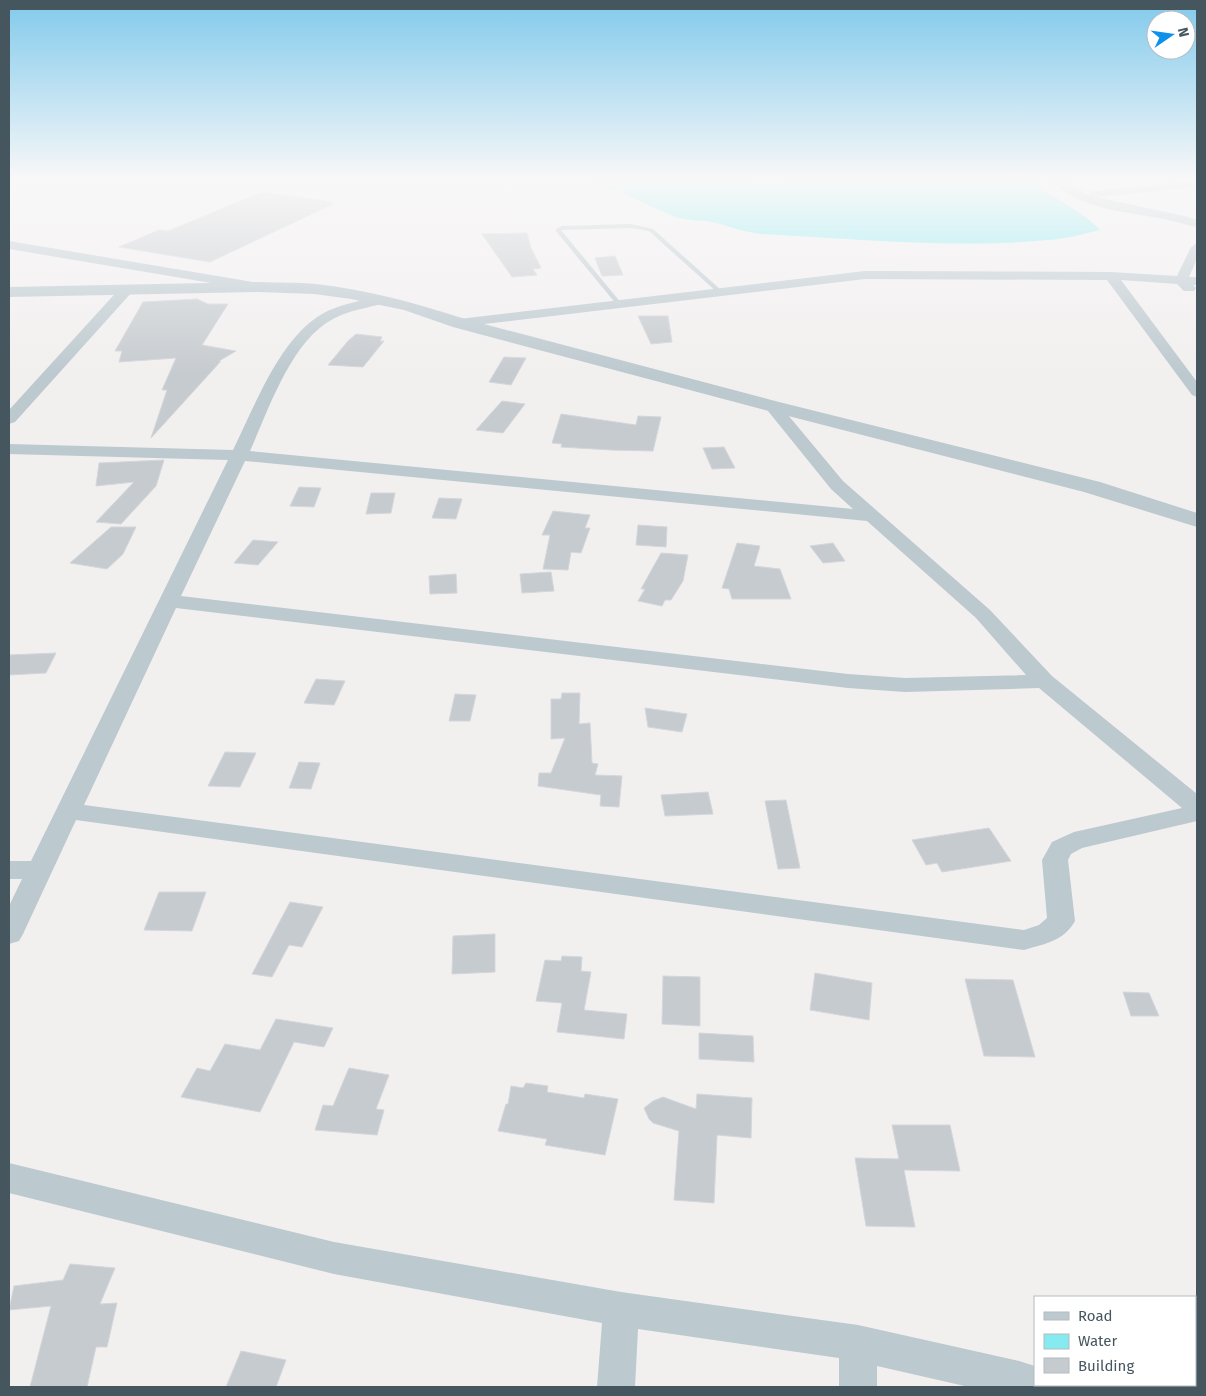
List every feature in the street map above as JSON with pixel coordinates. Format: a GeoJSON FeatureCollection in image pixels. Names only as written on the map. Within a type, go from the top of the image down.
{"type":"FeatureCollection","features":[{"type":"Feature","properties":{"kind":"street"},"geometry":{"type":"LineString","coordinates":[[9,245],[259,287]]}},
{"type":"Feature","properties":{"kind":"street"},"geometry":{"type":"LineString","coordinates":[[1181,280],[1197,247]]}},
{"type":"Feature","properties":{"kind":"street"},"geometry":{"type":"LineString","coordinates":[[459,323],[719,291],[876,275],[1111,276],[1197,281]]}},
{"type":"Feature","properties":{"kind":"street"},"geometry":{"type":"LineString","coordinates":[[1111,276],[1197,392]]}},
{"type":"Feature","properties":{"kind":"street"},"geometry":{"type":"LineString","coordinates":[[1181,280],[1185,286],[1197,294]]}},
{"type":"Feature","properties":{"kind":"street"},"geometry":{"type":"LineString","coordinates":[[9,292],[259,287],[314,289],[380,300],[408,306],[459,323],[772,406],[1092,487],[1197,520]]}},
{"type":"Feature","properties":{"kind":"street"},"geometry":{"type":"LineString","coordinates":[[9,419],[127,289]]}},
{"type":"Feature","properties":{"kind":"street"},"geometry":{"type":"LineString","coordinates":[[9,934],[239,455],[296,343],[308,330],[328,316],[380,300]]}},
{"type":"Feature","properties":{"kind":"street"},"geometry":{"type":"LineString","coordinates":[[772,406],[838,485],[983,614],[1044,681],[1197,806]]}},
{"type":"Feature","properties":{"kind":"street"},"geometry":{"type":"LineString","coordinates":[[9,449],[239,455],[873,516]]}},
{"type":"Feature","properties":{"kind":"street"},"geometry":{"type":"LineString","coordinates":[[169,601],[848,680],[905,685],[1044,681]]}},
{"type":"Feature","properties":{"kind":"street"},"geometry":{"type":"LineString","coordinates":[[68,812],[1024,940],[1049,932],[1061,921],[1055,860],[1061,848],[1074,841],[1197,813]]}},
{"type":"Feature","properties":{"kind":"street"},"geometry":{"type":"LineString","coordinates":[[9,870],[39,870]]}},
{"type":"Feature","properties":{"kind":"street"},"geometry":{"type":"LineString","coordinates":[[9,1178],[334,1258],[621,1309],[858,1343],[1034,1385]]}},
{"type":"Feature","properties":{"kind":"street"},"geometry":{"type":"LineString","coordinates":[[616,1387],[621,1309]]}},
{"type":"Feature","properties":{"kind":"street"},"geometry":{"type":"LineString","coordinates":[[858,1343],[858,1387]]}},
{"type":"Feature","properties":{"kind":"lane"},"geometry":{"type":"LineString","coordinates":[[570,244],[619,304]]}},
{"type":"Feature","properties":{"kind":"lane"},"geometry":{"type":"LineString","coordinates":[[667,244],[719,291]]}},
{"type":"Feature","properties":{"kind":"building"},"geometry":{"type":"Polygon","coordinates":[[[126,244],[248,244],[210,262],[119,247],[126,244]]]}},
{"type":"Feature","properties":{"kind":"building"},"geometry":{"type":"Polygon","coordinates":[[[489,244],[530,244],[541,268],[533,269],[537,275],[512,277],[489,244]]]}},
{"type":"Feature","properties":{"kind":"building"},"geometry":{"type":"Polygon","coordinates":[[[615,256],[623,275],[602,276],[595,258],[615,256]]]}},
{"type":"Feature","properties":{"kind":"building"},"geometry":{"type":"Polygon","coordinates":[[[197,299],[208,304],[228,304],[202,345],[236,351],[219,361],[221,361],[151,438],[167,390],[162,390],[176,358],[119,362],[122,351],[115,351],[143,302],[197,299]]]}},
{"type":"Feature","properties":{"kind":"building"},"geometry":{"type":"Polygon","coordinates":[[[638,316],[668,316],[672,342],[651,344],[638,316]]]}},
{"type":"Feature","properties":{"kind":"building"},"geometry":{"type":"Polygon","coordinates":[[[356,334],[382,337],[380,341],[384,341],[363,367],[328,365],[348,341],[356,334]]]}},
{"type":"Feature","properties":{"kind":"building"},"geometry":{"type":"Polygon","coordinates":[[[504,357],[526,358],[511,385],[489,382],[504,357]]]}},
{"type":"Feature","properties":{"kind":"building"},"geometry":{"type":"Polygon","coordinates":[[[502,401],[525,404],[503,433],[476,430],[502,401]]]}},
{"type":"Feature","properties":{"kind":"building"},"geometry":{"type":"Polygon","coordinates":[[[561,414],[636,425],[638,416],[661,417],[653,451],[611,450],[561,447],[562,444],[552,443],[561,414]]]}},
{"type":"Feature","properties":{"kind":"building"},"geometry":{"type":"Polygon","coordinates":[[[724,447],[735,468],[712,469],[703,448],[724,447]]]}},
{"type":"Feature","properties":{"kind":"building"},"geometry":{"type":"Polygon","coordinates":[[[164,460],[156,486],[121,524],[96,522],[134,482],[96,486],[99,463],[164,460]]]}},
{"type":"Feature","properties":{"kind":"building"},"geometry":{"type":"Polygon","coordinates":[[[299,487],[321,488],[314,507],[290,506],[299,487]]]}},
{"type":"Feature","properties":{"kind":"building"},"geometry":{"type":"Polygon","coordinates":[[[371,493],[395,493],[391,513],[366,514],[371,493]]]}},
{"type":"Feature","properties":{"kind":"building"},"geometry":{"type":"Polygon","coordinates":[[[439,498],[462,499],[456,519],[432,518],[439,498]]]}},
{"type":"Feature","properties":{"kind":"building"},"geometry":{"type":"Polygon","coordinates":[[[553,511],[590,515],[585,528],[590,528],[581,553],[571,552],[568,570],[543,569],[550,535],[542,535],[553,511]]]}},
{"type":"Feature","properties":{"kind":"building"},"geometry":{"type":"Polygon","coordinates":[[[638,525],[667,527],[666,547],[636,545],[638,525]]]}},
{"type":"Feature","properties":{"kind":"building"},"geometry":{"type":"Polygon","coordinates":[[[111,527],[136,527],[123,554],[107,569],[70,563],[111,527]]]}},
{"type":"Feature","properties":{"kind":"building"},"geometry":{"type":"Polygon","coordinates":[[[253,540],[278,542],[258,565],[234,563],[253,540]]]}},
{"type":"Feature","properties":{"kind":"building"},"geometry":{"type":"Polygon","coordinates":[[[737,543],[760,546],[754,566],[780,569],[791,599],[732,599],[729,589],[722,588],[737,543]]]}},
{"type":"Feature","properties":{"kind":"building"},"geometry":{"type":"Polygon","coordinates":[[[833,543],[845,561],[823,563],[810,546],[833,543]]]}},
{"type":"Feature","properties":{"kind":"building"},"geometry":{"type":"Polygon","coordinates":[[[661,553],[688,555],[683,581],[671,600],[665,600],[662,606],[638,601],[645,589],[641,589],[661,553]]]}},
{"type":"Feature","properties":{"kind":"building"},"geometry":{"type":"Polygon","coordinates":[[[551,572],[554,591],[522,593],[520,574],[551,572]]]}},
{"type":"Feature","properties":{"kind":"building"},"geometry":{"type":"Polygon","coordinates":[[[456,574],[457,593],[430,594],[429,576],[456,574]]]}},
{"type":"Feature","properties":{"kind":"building"},"geometry":{"type":"Polygon","coordinates":[[[56,653],[46,673],[9,675],[9,655],[56,653]]]}},
{"type":"Feature","properties":{"kind":"building"},"geometry":{"type":"Polygon","coordinates":[[[316,679],[345,681],[334,705],[304,703],[316,679]]]}},
{"type":"Feature","properties":{"kind":"building"},"geometry":{"type":"Polygon","coordinates":[[[562,693],[580,693],[579,724],[590,723],[592,763],[598,764],[595,775],[622,776],[619,807],[600,806],[601,795],[538,786],[539,773],[551,773],[565,738],[551,739],[551,699],[561,699],[562,693]]]}},
{"type":"Feature","properties":{"kind":"building"},"geometry":{"type":"Polygon","coordinates":[[[455,694],[476,695],[470,721],[449,721],[455,694]]]}},
{"type":"Feature","properties":{"kind":"building"},"geometry":{"type":"Polygon","coordinates":[[[645,708],[687,714],[682,732],[648,727],[645,708]]]}},
{"type":"Feature","properties":{"kind":"building"},"geometry":{"type":"Polygon","coordinates":[[[225,752],[256,753],[240,787],[208,786],[225,752]]]}},
{"type":"Feature","properties":{"kind":"building"},"geometry":{"type":"Polygon","coordinates":[[[299,762],[320,763],[311,789],[289,788],[299,762]]]}},
{"type":"Feature","properties":{"kind":"building"},"geometry":{"type":"Polygon","coordinates":[[[708,792],[713,814],[665,816],[661,795],[708,792]]]}},
{"type":"Feature","properties":{"kind":"building"},"geometry":{"type":"Polygon","coordinates":[[[786,800],[800,868],[778,869],[765,801],[786,800]]]}},
{"type":"Feature","properties":{"kind":"building"},"geometry":{"type":"Polygon","coordinates":[[[989,828],[1011,861],[942,872],[937,863],[926,865],[912,840],[989,828]]]}},
{"type":"Feature","properties":{"kind":"building"},"geometry":{"type":"Polygon","coordinates":[[[159,892],[206,892],[192,931],[144,930],[159,892]]]}},
{"type":"Feature","properties":{"kind":"building"},"geometry":{"type":"Polygon","coordinates":[[[290,902],[323,907],[302,947],[289,945],[272,977],[252,974],[290,902]]]}},
{"type":"Feature","properties":{"kind":"building"},"geometry":{"type":"Polygon","coordinates":[[[495,934],[495,972],[452,974],[453,936],[495,934]]]}},
{"type":"Feature","properties":{"kind":"building"},"geometry":{"type":"Polygon","coordinates":[[[562,956],[582,957],[581,971],[591,972],[584,1010],[627,1014],[624,1039],[557,1032],[562,1003],[536,1001],[545,960],[561,961],[562,956]]]}},
{"type":"Feature","properties":{"kind":"building"},"geometry":{"type":"Polygon","coordinates":[[[815,973],[872,983],[869,1020],[810,1010],[815,973]]]}},
{"type":"Feature","properties":{"kind":"building"},"geometry":{"type":"Polygon","coordinates":[[[663,976],[700,977],[700,1026],[662,1024],[663,976]]]}},
{"type":"Feature","properties":{"kind":"building"},"geometry":{"type":"Polygon","coordinates":[[[965,979],[1013,980],[1035,1057],[984,1056],[965,979]]]}},
{"type":"Feature","properties":{"kind":"building"},"geometry":{"type":"Polygon","coordinates":[[[1123,992],[1149,993],[1159,1016],[1131,1016],[1123,992]]]}},
{"type":"Feature","properties":{"kind":"building"},"geometry":{"type":"Polygon","coordinates":[[[276,1019],[333,1028],[324,1047],[294,1042],[260,1112],[181,1097],[197,1068],[210,1071],[225,1044],[260,1050],[276,1019]]]}},
{"type":"Feature","properties":{"kind":"building"},"geometry":{"type":"Polygon","coordinates":[[[699,1033],[753,1036],[754,1062],[699,1059],[699,1033]]]}},
{"type":"Feature","properties":{"kind":"building"},"geometry":{"type":"Polygon","coordinates":[[[349,1068],[389,1075],[376,1109],[384,1110],[377,1135],[315,1130],[323,1105],[333,1106],[349,1068]]]}},
{"type":"Feature","properties":{"kind":"building"},"geometry":{"type":"Polygon","coordinates":[[[526,1083],[548,1086],[547,1092],[584,1098],[585,1094],[618,1099],[605,1155],[545,1145],[547,1139],[498,1131],[506,1104],[508,1104],[511,1086],[523,1088],[526,1083]]]}},
{"type":"Feature","properties":{"kind":"building"},"geometry":{"type":"Polygon","coordinates":[[[697,1094],[752,1098],[751,1138],[717,1135],[714,1203],[674,1200],[679,1131],[653,1123],[644,1108],[653,1101],[663,1097],[696,1109],[697,1094]]]}},
{"type":"Feature","properties":{"kind":"building"},"geometry":{"type":"Polygon","coordinates":[[[892,1125],[950,1125],[960,1171],[904,1170],[915,1227],[866,1226],[855,1158],[899,1159],[892,1125]]]}},
{"type":"Feature","properties":{"kind":"building"},"geometry":{"type":"Polygon","coordinates":[[[70,1264],[115,1268],[100,1304],[117,1303],[107,1347],[96,1347],[87,1387],[30,1387],[51,1306],[9,1310],[14,1286],[63,1280],[70,1264]]]}},
{"type":"Feature","properties":{"kind":"building"},"geometry":{"type":"Polygon","coordinates":[[[241,1351],[286,1360],[276,1387],[226,1387],[241,1351]]]}}]}
